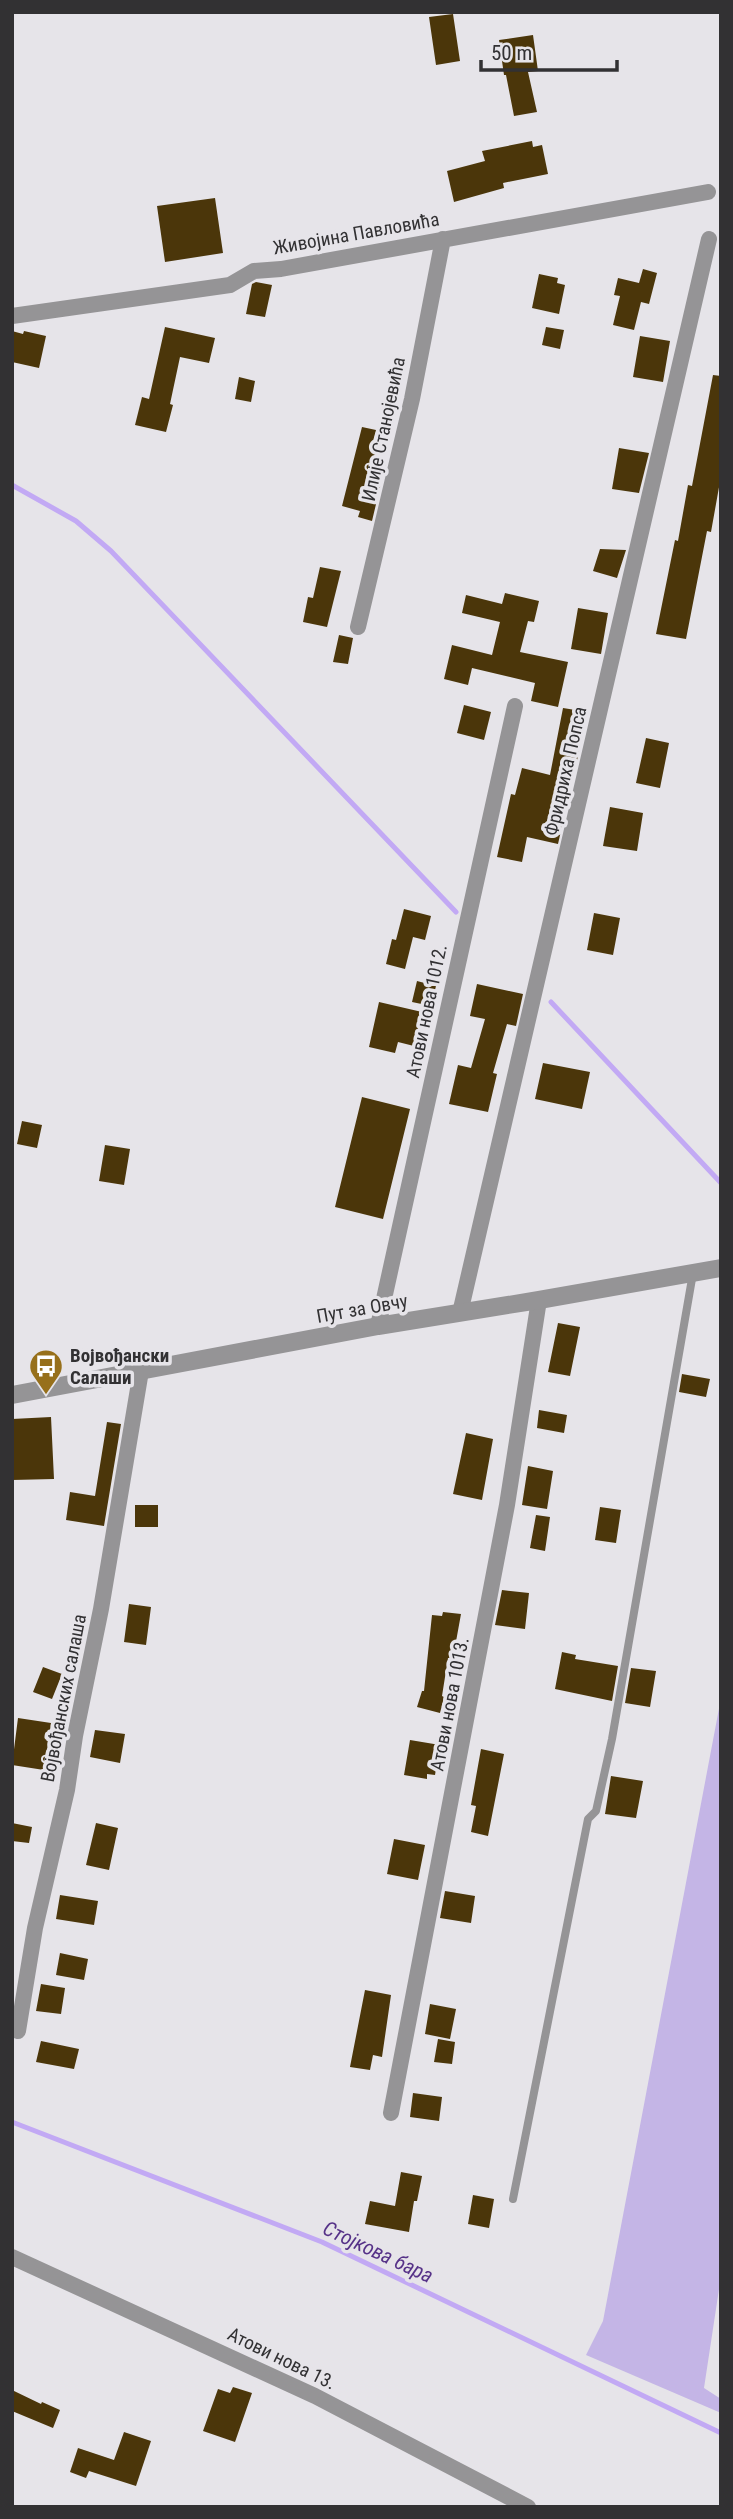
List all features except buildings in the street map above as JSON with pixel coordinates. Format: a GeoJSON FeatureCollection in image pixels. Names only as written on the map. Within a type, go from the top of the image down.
{"type":"FeatureCollection","features":[{"type":"Feature","properties":{"kind":"street","name":"Живојина Павловића"},"geometry":{"type":"LineString","coordinates":[[12,316],[230,285],[254,271],[281,269],[708,192]]}},
{"type":"Feature","properties":{"kind":"street","name":"Илије Станојевића"},"geometry":{"type":"LineString","coordinates":[[358,627],[409,412],[443,239]]}},
{"type":"Feature","properties":{"kind":"street","name":"Фридриха Попса"},"geometry":{"type":"LineString","coordinates":[[460,1313],[709,239]]}},
{"type":"Feature","properties":{"kind":"street","name":"Атови нова 1012."},"geometry":{"type":"LineString","coordinates":[[378,1326],[515,706]]}},
{"type":"Feature","properties":{"kind":"street","name":"Пут за Овчу"},"geometry":{"type":"LineString","coordinates":[[12,1395],[378,1326],[721,1268]]}},
{"type":"Feature","properties":{"kind":"street","name":"Атови нова 1013."},"geometry":{"type":"LineString","coordinates":[[391,2113],[502,1532],[539,1300]]}},
{"type":"Feature","properties":{"kind":"street","name":"Војвођанских салаша"},"geometry":{"type":"LineString","coordinates":[[18,2032],[35,1928],[67,1790],[102,1609],[141,1371]]}},
{"type":"Feature","properties":{"kind":"street","name":"Атови нова 13."},"geometry":{"type":"LineString","coordinates":[[12,2257],[315,2396],[500,2500],[528,2507]]}},
{"type":"Feature","properties":{"kind":"lane"},"geometry":{"type":"LineString","coordinates":[[513,2199],[588,1819],[596,1811],[612,1739],[693,1273]]}},
{"type":"Feature","properties":{"kind":"shaded area"},"geometry":{"type":"Polygon","coordinates":[[[721,1698],[721,2276],[704,2388],[721,2399],[721,2413],[586,2355],[603,2321],[721,1698]]]}},
{"type":"Feature","properties":{"kind":"waterway"},"geometry":{"type":"LineString","coordinates":[[12,485],[76,521],[111,551],[456,912]]}},
{"type":"Feature","properties":{"kind":"waterway"},"geometry":{"type":"LineString","coordinates":[[551,1002],[721,1183]]}},
{"type":"Feature","properties":{"kind":"waterway","name":"Стојкова бара"},"geometry":{"type":"LineString","coordinates":[[12,2122],[322,2242],[721,2433]]}},
{"type":"Feature","properties":{"kind":"place","name":"Војвођански Салаши"},"geometry":{"type":"Point","coordinates":[46,1396]}}]}
